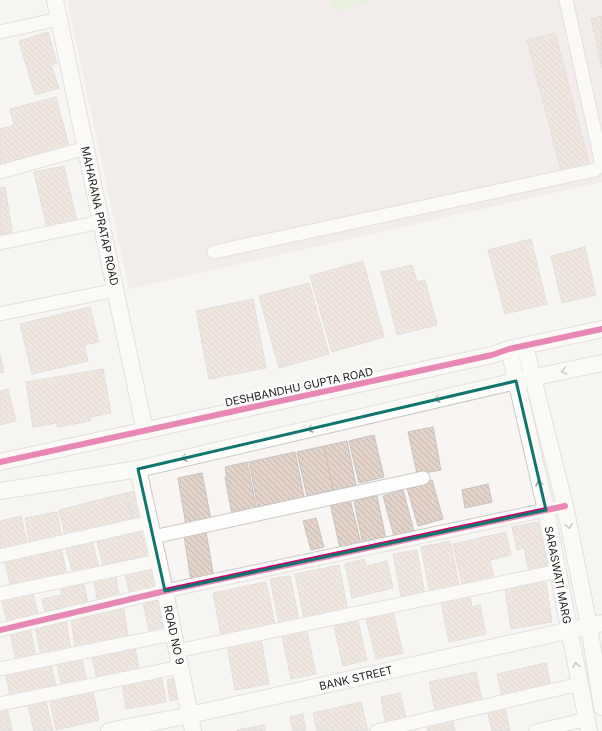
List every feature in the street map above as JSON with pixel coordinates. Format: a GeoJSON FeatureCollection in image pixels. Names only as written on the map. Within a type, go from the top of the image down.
{"type":"FeatureCollection","features":[{"type":"Feature","properties":{"kind":"street","name":"MAHARANA PRATAP ROAD"},"geometry":{"type":"LineString","coordinates":[[55,0],[145,431]]}},
{"type":"Feature","properties":{"kind":"street"},"geometry":{"type":"LineString","coordinates":[[214,252],[595,170],[600,166],[601,160],[566,0]]}},
{"type":"Feature","properties":{"kind":"street"},"geometry":{"type":"LineString","coordinates":[[0,32],[59,19]]}},
{"type":"Feature","properties":{"kind":"street"},"geometry":{"type":"LineString","coordinates":[[0,172],[86,148]]}},
{"type":"Feature","properties":{"kind":"street"},"geometry":{"type":"LineString","coordinates":[[0,243],[101,222]]}},
{"type":"Feature","properties":{"kind":"street"},"geometry":{"type":"LineString","coordinates":[[0,314],[116,290]]}},
{"type":"Feature","properties":{"kind":"street","name":"DESHBANDHU GUPTA ROAD"},"geometry":{"type":"LineString","coordinates":[[0,462],[492,355],[510,349],[602,329]]}},
{"type":"Feature","properties":{"kind":"street","name":"SARASWATI MARG"},"geometry":{"type":"LineString","coordinates":[[525,346],[595,625],[602,702]]}},
{"type":"Feature","properties":{"kind":"street","name":"SARASWATI MARG"},"geometry":{"type":"LineString","coordinates":[[510,349],[546,510],[588,725]]}},
{"type":"Feature","properties":{"kind":"street"},"geometry":{"type":"LineString","coordinates":[[0,491],[138,469],[516,381],[602,363]]}},
{"type":"Feature","properties":{"kind":"street","name":"ROAD NO 9"},"geometry":{"type":"LineString","coordinates":[[138,469],[165,591],[193,731]]}},
{"type":"Feature","properties":{"kind":"street"},"geometry":{"type":"LineString","coordinates":[[0,556],[152,530],[423,478]]}},
{"type":"Feature","properties":{"kind":"street"},"geometry":{"type":"LineString","coordinates":[[0,630],[165,591],[565,506]]}},
{"type":"Feature","properties":{"kind":"street"},"geometry":{"type":"LineString","coordinates":[[0,594],[158,561]]}},
{"type":"Feature","properties":{"kind":"street"},"geometry":{"type":"LineString","coordinates":[[177,651],[558,571]]}},
{"type":"Feature","properties":{"kind":"street","name":"BANK STREET"},"geometry":{"type":"LineString","coordinates":[[109,731],[190,715],[595,625]]}},
{"type":"Feature","properties":{"kind":"street"},"geometry":{"type":"LineString","coordinates":[[0,669],[173,634]]}},
{"type":"Feature","properties":{"kind":"street"},"geometry":{"type":"LineString","coordinates":[[0,704],[180,666]]}},
{"type":"Feature","properties":{"kind":"street"},"geometry":{"type":"LineString","coordinates":[[377,731],[401,728],[580,684]]}},
{"type":"Feature","properties":{"kind":"street"},"geometry":{"type":"LineString","coordinates":[[536,731],[588,725]]}},
{"type":"Feature","properties":{"kind":"highlighted area"},"geometry":{"type":"Polygon","coordinates":[[[516,381],[546,510],[165,591],[138,469],[516,381]]]}},
{"type":"Feature","properties":{"kind":"shaded area"},"geometry":{"type":"Polygon","coordinates":[[[67,0],[602,0],[602,182],[129,289],[67,0]]]}},
{"type":"Feature","properties":{"kind":"green space"},"geometry":{"type":"Polygon","coordinates":[[[330,0],[377,0],[334,12],[330,0]]]}},
{"type":"Feature","properties":{"kind":"building"},"geometry":{"type":"Polygon","coordinates":[[[602,16],[602,68],[591,19],[602,16]]]}},
{"type":"Feature","properties":{"kind":"building"},"geometry":{"type":"Polygon","coordinates":[[[48,32],[57,63],[51,65],[59,88],[35,95],[19,41],[48,32]]]}},
{"type":"Feature","properties":{"kind":"building"},"geometry":{"type":"Polygon","coordinates":[[[555,33],[590,167],[562,174],[527,40],[555,33]]]}},
{"type":"Feature","properties":{"kind":"building"},"geometry":{"type":"Polygon","coordinates":[[[56,97],[69,146],[0,164],[0,129],[14,125],[10,109],[56,97]]]}},
{"type":"Feature","properties":{"kind":"building"},"geometry":{"type":"Polygon","coordinates":[[[64,166],[77,221],[47,228],[34,172],[64,166]]]}},
{"type":"Feature","properties":{"kind":"building"},"geometry":{"type":"Polygon","coordinates":[[[5,187],[13,237],[0,239],[0,188],[5,187]]]}},
{"type":"Feature","properties":{"kind":"building"},"geometry":{"type":"Polygon","coordinates":[[[531,239],[547,304],[505,314],[488,250],[531,239]]]}},
{"type":"Feature","properties":{"kind":"building"},"geometry":{"type":"Polygon","coordinates":[[[585,247],[596,295],[562,303],[551,256],[585,247]]]}},
{"type":"Feature","properties":{"kind":"building"},"geometry":{"type":"Polygon","coordinates":[[[363,261],[384,337],[332,352],[310,276],[363,261]]]}},
{"type":"Feature","properties":{"kind":"building"},"geometry":{"type":"Polygon","coordinates":[[[412,265],[417,282],[425,280],[437,325],[397,335],[381,272],[412,265]]]}},
{"type":"Feature","properties":{"kind":"building"},"geometry":{"type":"Polygon","coordinates":[[[309,283],[329,354],[279,368],[259,296],[309,283]]]}},
{"type":"Feature","properties":{"kind":"building"},"geometry":{"type":"Polygon","coordinates":[[[253,299],[266,368],[209,379],[196,311],[253,299]]]}},
{"type":"Feature","properties":{"kind":"building"},"geometry":{"type":"Polygon","coordinates":[[[90,307],[99,342],[84,345],[88,361],[32,374],[20,324],[90,307]]]}},
{"type":"Feature","properties":{"kind":"building"},"geometry":{"type":"Polygon","coordinates":[[[0,354],[4,372],[0,373],[0,354]]]}},
{"type":"Feature","properties":{"kind":"building"},"geometry":{"type":"Polygon","coordinates":[[[103,369],[111,413],[90,417],[91,421],[57,427],[57,423],[33,427],[26,382],[103,369]]]}},
{"type":"Feature","properties":{"kind":"building"},"geometry":{"type":"Polygon","coordinates":[[[8,389],[16,421],[0,425],[0,391],[8,389]]]}},
{"type":"Feature","properties":{"kind":"building"},"geometry":{"type":"Polygon","coordinates":[[[433,427],[441,470],[417,474],[408,432],[433,427]]]}},
{"type":"Feature","properties":{"kind":"building"},"geometry":{"type":"Polygon","coordinates":[[[374,435],[384,477],[359,483],[349,441],[374,435]]]}},
{"type":"Feature","properties":{"kind":"building"},"geometry":{"type":"Polygon","coordinates":[[[347,441],[356,485],[333,490],[324,446],[347,441]]]}},
{"type":"Feature","properties":{"kind":"building"},"geometry":{"type":"Polygon","coordinates":[[[324,446],[333,490],[307,496],[297,452],[324,446]]]}},
{"type":"Feature","properties":{"kind":"building"},"geometry":{"type":"Polygon","coordinates":[[[295,452],[304,497],[258,507],[249,462],[295,452]]]}},
{"type":"Feature","properties":{"kind":"building"},"geometry":{"type":"Polygon","coordinates":[[[247,462],[257,510],[232,515],[225,477],[227,477],[225,467],[247,462]]]}},
{"type":"Feature","properties":{"kind":"building"},"geometry":{"type":"Polygon","coordinates":[[[202,473],[211,520],[186,525],[178,478],[202,473]]]}},
{"type":"Feature","properties":{"kind":"building"},"geometry":{"type":"Polygon","coordinates":[[[432,480],[443,519],[418,526],[407,488],[432,480]]]}},
{"type":"Feature","properties":{"kind":"building"},"geometry":{"type":"Polygon","coordinates":[[[488,484],[492,502],[465,508],[462,490],[488,484]]]}},
{"type":"Feature","properties":{"kind":"building"},"geometry":{"type":"Polygon","coordinates":[[[139,490],[147,518],[134,522],[126,493],[139,490]]]}},
{"type":"Feature","properties":{"kind":"building"},"geometry":{"type":"Polygon","coordinates":[[[403,490],[414,531],[394,536],[383,496],[403,490]]]}},
{"type":"Feature","properties":{"kind":"building"},"geometry":{"type":"Polygon","coordinates":[[[126,493],[133,523],[66,540],[59,510],[126,493]]]}},
{"type":"Feature","properties":{"kind":"building"},"geometry":{"type":"Polygon","coordinates":[[[377,496],[386,539],[363,544],[354,501],[377,496]]]}},
{"type":"Feature","properties":{"kind":"building"},"geometry":{"type":"Polygon","coordinates":[[[350,499],[362,548],[341,553],[330,503],[350,499]]]}},
{"type":"Feature","properties":{"kind":"building"},"geometry":{"type":"Polygon","coordinates":[[[57,512],[62,539],[30,545],[25,518],[57,512]]]}},
{"type":"Feature","properties":{"kind":"building"},"geometry":{"type":"Polygon","coordinates":[[[21,516],[28,546],[0,553],[0,521],[21,516]]]}},
{"type":"Feature","properties":{"kind":"building"},"geometry":{"type":"Polygon","coordinates":[[[316,518],[324,547],[311,550],[303,521],[316,518]]]}},
{"type":"Feature","properties":{"kind":"building"},"geometry":{"type":"Polygon","coordinates":[[[538,522],[548,568],[529,572],[524,548],[517,550],[512,527],[538,522]]]}},
{"type":"Feature","properties":{"kind":"building"},"geometry":{"type":"Polygon","coordinates":[[[141,531],[147,555],[103,565],[97,542],[141,531]]]}},
{"type":"Feature","properties":{"kind":"building"},"geometry":{"type":"Polygon","coordinates":[[[206,532],[214,578],[191,581],[184,535],[206,532]]]}},
{"type":"Feature","properties":{"kind":"building"},"geometry":{"type":"Polygon","coordinates":[[[506,532],[511,555],[490,560],[494,578],[462,585],[453,544],[506,532]]]}},
{"type":"Feature","properties":{"kind":"building"},"geometry":{"type":"Polygon","coordinates":[[[92,541],[99,567],[73,574],[66,549],[92,541]]]}},
{"type":"Feature","properties":{"kind":"building"},"geometry":{"type":"Polygon","coordinates":[[[450,541],[460,589],[430,595],[421,547],[450,541]]]}},
{"type":"Feature","properties":{"kind":"building"},"geometry":{"type":"Polygon","coordinates":[[[61,548],[67,575],[11,588],[5,562],[61,548]]]}},
{"type":"Feature","properties":{"kind":"building"},"geometry":{"type":"Polygon","coordinates":[[[417,550],[425,596],[402,601],[393,554],[417,550]]]}},
{"type":"Feature","properties":{"kind":"building"},"geometry":{"type":"Polygon","coordinates":[[[364,559],[366,566],[387,561],[393,588],[352,598],[345,564],[364,559]]]}},
{"type":"Feature","properties":{"kind":"building"},"geometry":{"type":"Polygon","coordinates":[[[157,565],[163,588],[130,596],[125,573],[157,565]]]}},
{"type":"Feature","properties":{"kind":"building"},"geometry":{"type":"Polygon","coordinates":[[[339,565],[348,611],[304,620],[295,574],[339,565]]]}},
{"type":"Feature","properties":{"kind":"building"},"geometry":{"type":"Polygon","coordinates":[[[115,572],[120,600],[98,604],[93,576],[115,572]]]}},
{"type":"Feature","properties":{"kind":"building"},"geometry":{"type":"Polygon","coordinates":[[[290,576],[299,620],[279,624],[270,579],[290,576]]]}},
{"type":"Feature","properties":{"kind":"building"},"geometry":{"type":"Polygon","coordinates":[[[83,579],[89,609],[46,617],[42,599],[62,595],[60,583],[83,579]]]}},
{"type":"Feature","properties":{"kind":"building"},"geometry":{"type":"Polygon","coordinates":[[[266,582],[276,629],[222,640],[213,593],[266,582]]]}},
{"type":"Feature","properties":{"kind":"building"},"geometry":{"type":"Polygon","coordinates":[[[546,582],[552,622],[511,629],[505,589],[546,582]]]}},
{"type":"Feature","properties":{"kind":"building"},"geometry":{"type":"Polygon","coordinates":[[[32,589],[39,619],[8,626],[1,597],[32,589]]]}},
{"type":"Feature","properties":{"kind":"building"},"geometry":{"type":"Polygon","coordinates":[[[470,596],[472,607],[480,605],[486,634],[449,642],[441,602],[470,596]]]}},
{"type":"Feature","properties":{"kind":"building"},"geometry":{"type":"Polygon","coordinates":[[[158,600],[164,627],[149,630],[143,603],[158,600]]]}},
{"type":"Feature","properties":{"kind":"building"},"geometry":{"type":"Polygon","coordinates":[[[392,608],[403,653],[376,659],[365,615],[392,608]]]}},
{"type":"Feature","properties":{"kind":"building"},"geometry":{"type":"Polygon","coordinates":[[[124,609],[128,638],[75,647],[71,618],[124,609]]]}},
{"type":"Feature","properties":{"kind":"building"},"geometry":{"type":"Polygon","coordinates":[[[66,621],[71,649],[41,655],[35,626],[66,621]]]}},
{"type":"Feature","properties":{"kind":"building"},"geometry":{"type":"Polygon","coordinates":[[[358,621],[367,660],[343,666],[334,626],[358,621]]]}},
{"type":"Feature","properties":{"kind":"building"},"geometry":{"type":"Polygon","coordinates":[[[306,626],[316,674],[291,679],[281,632],[306,626]]]}},
{"type":"Feature","properties":{"kind":"building"},"geometry":{"type":"Polygon","coordinates":[[[30,628],[36,657],[16,661],[10,632],[30,628]]]}},
{"type":"Feature","properties":{"kind":"building"},"geometry":{"type":"Polygon","coordinates":[[[261,639],[269,684],[235,690],[227,645],[261,639]]]}},
{"type":"Feature","properties":{"kind":"building"},"geometry":{"type":"Polygon","coordinates":[[[134,643],[140,673],[98,683],[91,653],[134,643]]]}},
{"type":"Feature","properties":{"kind":"building"},"geometry":{"type":"Polygon","coordinates":[[[81,655],[88,685],[63,690],[56,661],[81,655]]]}},
{"type":"Feature","properties":{"kind":"building"},"geometry":{"type":"Polygon","coordinates":[[[50,660],[57,690],[11,701],[5,670],[50,660]]]}},
{"type":"Feature","properties":{"kind":"building"},"geometry":{"type":"Polygon","coordinates":[[[546,663],[551,686],[502,697],[497,674],[546,663]]]}},
{"type":"Feature","properties":{"kind":"building"},"geometry":{"type":"Polygon","coordinates":[[[476,672],[482,701],[435,710],[429,682],[476,672]]]}},
{"type":"Feature","properties":{"kind":"building"},"geometry":{"type":"Polygon","coordinates":[[[179,677],[183,698],[170,701],[167,680],[179,677]]]}},
{"type":"Feature","properties":{"kind":"building"},"geometry":{"type":"Polygon","coordinates":[[[162,678],[166,702],[126,709],[122,684],[162,678]]]}},
{"type":"Feature","properties":{"kind":"building"},"geometry":{"type":"Polygon","coordinates":[[[92,687],[99,720],[56,730],[49,697],[92,687]]]}},
{"type":"Feature","properties":{"kind":"building"},"geometry":{"type":"Polygon","coordinates":[[[400,693],[407,722],[386,726],[381,697],[400,693]]]}},
{"type":"Feature","properties":{"kind":"building"},"geometry":{"type":"Polygon","coordinates":[[[45,697],[53,731],[34,731],[27,701],[45,697]]]}},
{"type":"Feature","properties":{"kind":"building"},"geometry":{"type":"Polygon","coordinates":[[[361,702],[368,731],[317,731],[313,713],[361,702]]]}},
{"type":"Feature","properties":{"kind":"building"},"geometry":{"type":"Polygon","coordinates":[[[504,705],[510,731],[492,731],[487,709],[504,705]]]}},
{"type":"Feature","properties":{"kind":"building"},"geometry":{"type":"Polygon","coordinates":[[[7,707],[12,731],[0,731],[0,708],[7,707]]]}},
{"type":"Feature","properties":{"kind":"building"},"geometry":{"type":"Polygon","coordinates":[[[303,714],[306,731],[293,731],[290,717],[303,714]]]}},
{"type":"Feature","properties":{"kind":"building"},"geometry":{"type":"Polygon","coordinates":[[[452,716],[455,731],[428,731],[426,722],[452,716]]]}},
{"type":"Feature","properties":{"kind":"building"},"geometry":{"type":"Polygon","coordinates":[[[264,725],[265,731],[237,731],[237,730],[264,725]]]}},
{"type":"Feature","properties":{"kind":"cycle path"},"geometry":{"type":"LineString","coordinates":[[0,462],[492,355],[509,349],[602,329]]}},
{"type":"Feature","properties":{"kind":"cycle path"},"geometry":{"type":"LineString","coordinates":[[0,630],[165,591],[565,506]]}}]}
